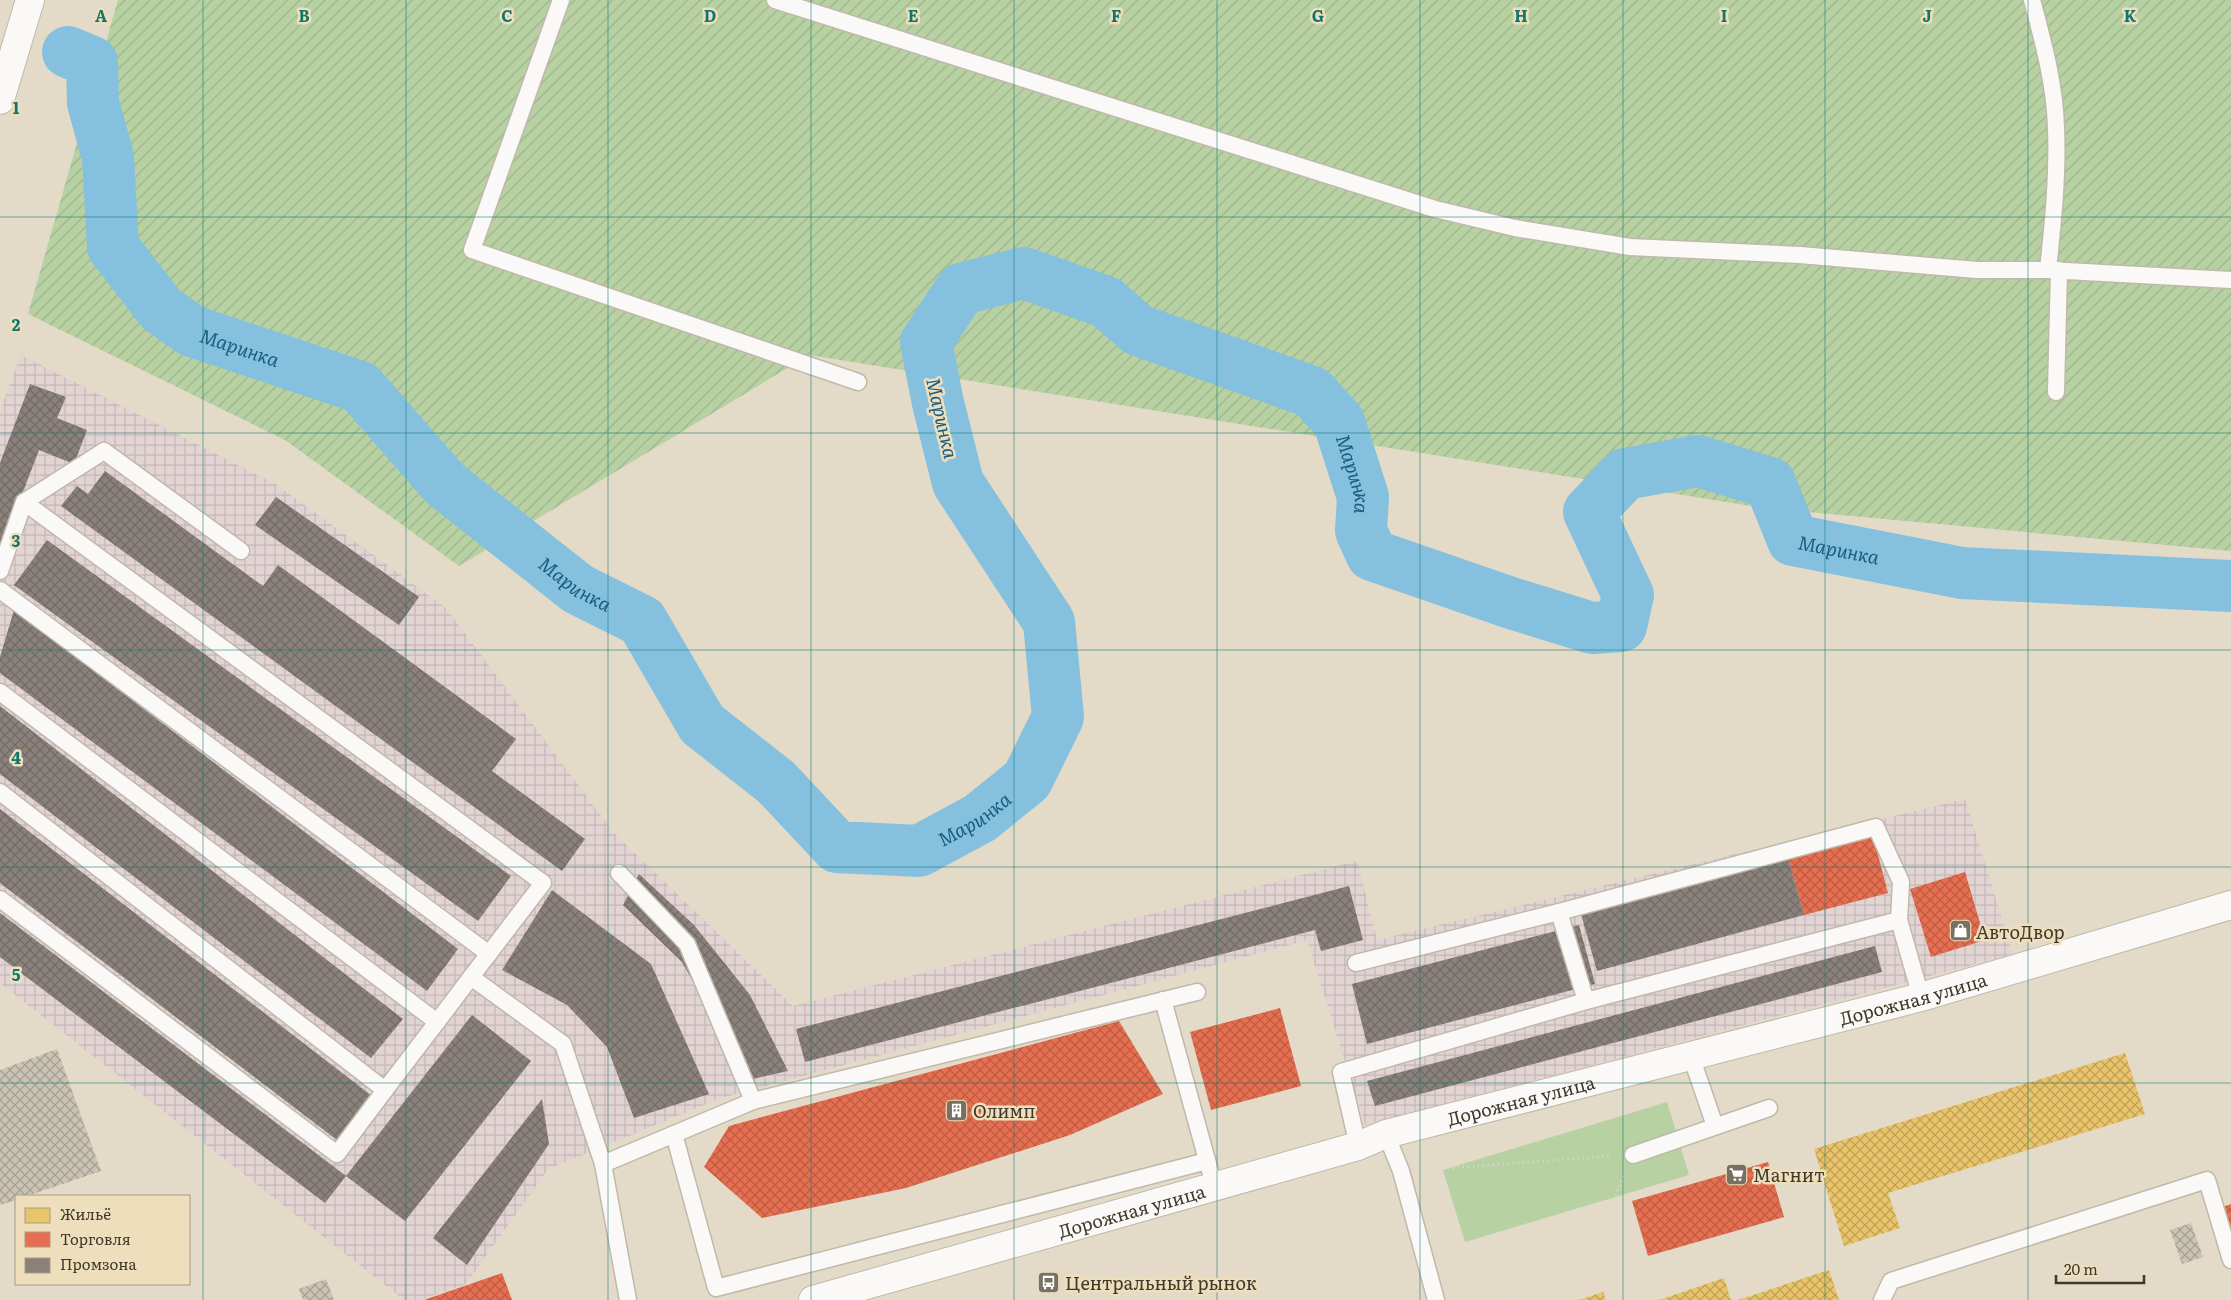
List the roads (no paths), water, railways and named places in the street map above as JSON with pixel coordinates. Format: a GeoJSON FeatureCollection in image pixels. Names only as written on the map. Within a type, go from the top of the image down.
{"type":"FeatureCollection","features":[{"type":"Feature","properties":{"kind":"main road"},"geometry":{"type":"LineString","coordinates":[[0,100],[30,0]]}},
{"type":"Feature","properties":{"kind":"main road","name":"Дорожная улица"},"geometry":{"type":"LineString","coordinates":[[813,1300],[1358,1146],[1386,1134],[1921,997],[2231,905]]}},
{"type":"Feature","properties":{"kind":"lane"},"geometry":{"type":"LineString","coordinates":[[561,0],[472,250],[858,382]]}},
{"type":"Feature","properties":{"kind":"lane"},"geometry":{"type":"LineString","coordinates":[[775,0],[1473,219],[1590,242],[1630,247],[1800,255],[1977,270],[2053,270],[2231,280]]}},
{"type":"Feature","properties":{"kind":"lane"},"geometry":{"type":"LineString","coordinates":[[2032,0],[2052,87],[2056,126],[2057,176],[2053,270],[2056,392]]}},
{"type":"Feature","properties":{"kind":"lane"},"geometry":{"type":"LineString","coordinates":[[0,571],[24,502],[104,451],[241,551]]}},
{"type":"Feature","properties":{"kind":"lane"},"geometry":{"type":"LineString","coordinates":[[0,899],[337,1154],[543,883],[24,502]]}},
{"type":"Feature","properties":{"kind":"lane"},"geometry":{"type":"LineString","coordinates":[[0,590],[489,954]]}},
{"type":"Feature","properties":{"kind":"lane"},"geometry":{"type":"LineString","coordinates":[[0,692],[437,1022]]}},
{"type":"Feature","properties":{"kind":"lane"},"geometry":{"type":"LineString","coordinates":[[0,792],[385,1090]]}},
{"type":"Feature","properties":{"kind":"lane"},"geometry":{"type":"LineString","coordinates":[[1356,962],[1559,912],[1876,828],[1901,882],[1899,920],[1921,997]]}},
{"type":"Feature","properties":{"kind":"lane"},"geometry":{"type":"LineString","coordinates":[[619,874],[687,944],[753,1101]]}},
{"type":"Feature","properties":{"kind":"lane"},"geometry":{"type":"LineString","coordinates":[[1559,912],[1586,1001]]}},
{"type":"Feature","properties":{"kind":"lane"},"geometry":{"type":"LineString","coordinates":[[1358,1146],[1341,1072],[1586,1001],[1899,920]]}},
{"type":"Feature","properties":{"kind":"lane"},"geometry":{"type":"LineString","coordinates":[[471,977],[563,1044],[603,1164],[628,1300]]}},
{"type":"Feature","properties":{"kind":"lane"},"geometry":{"type":"LineString","coordinates":[[603,1164],[753,1101],[1197,992]]}},
{"type":"Feature","properties":{"kind":"lane"},"geometry":{"type":"LineString","coordinates":[[1163,1000],[1214,1187]]}},
{"type":"Feature","properties":{"kind":"lane"},"geometry":{"type":"LineString","coordinates":[[1691,1056],[1715,1126]]}},
{"type":"Feature","properties":{"kind":"lane"},"geometry":{"type":"LineString","coordinates":[[1633,1155],[1769,1108]]}},
{"type":"Feature","properties":{"kind":"lane"},"geometry":{"type":"LineString","coordinates":[[674,1134],[716,1288],[1207,1161]]}},
{"type":"Feature","properties":{"kind":"lane"},"geometry":{"type":"LineString","coordinates":[[1386,1134],[1401,1171],[1436,1300]]}},
{"type":"Feature","properties":{"kind":"lane"},"geometry":{"type":"LineString","coordinates":[[1882,1300],[1891,1281],[2207,1180],[2231,1260]]}},
{"type":"Feature","properties":{"kind":"waterway","name":"Маринка"},"geometry":{"type":"LineString","coordinates":[[68,52],[92,62],[93,103],[108,157],[113,247],[161,309],[192,331],[360,387],[445,484],[578,589],[642,621],[702,724],[776,782],[837,847],[919,851],[980,818],[1027,780],[1058,717],[1049,622],[958,483],[938,403],[926,342],[961,289],[1024,273],[1106,302],[1138,330],[1312,392],[1339,422],[1363,497],[1361,531],[1372,555],[1511,603],[1592,628],[1621,626],[1628,595],[1589,512],[1625,474],[1698,461],[1770,483],[1793,540],[1962,573],[2231,586]]}},
{"type":"Feature","properties":{"kind":"place","name":"АвтоДвор"},"geometry":{"type":"Point","coordinates":[1960,931]}},
{"type":"Feature","properties":{"kind":"place","name":"Олимп"},"geometry":{"type":"Point","coordinates":[957,1110]}},
{"type":"Feature","properties":{"kind":"place","name":"Магнит"},"geometry":{"type":"Point","coordinates":[1737,1174]}},
{"type":"Feature","properties":{"kind":"place","name":"Центральный рынок"},"geometry":{"type":"Point","coordinates":[1049,1282]}}]}
